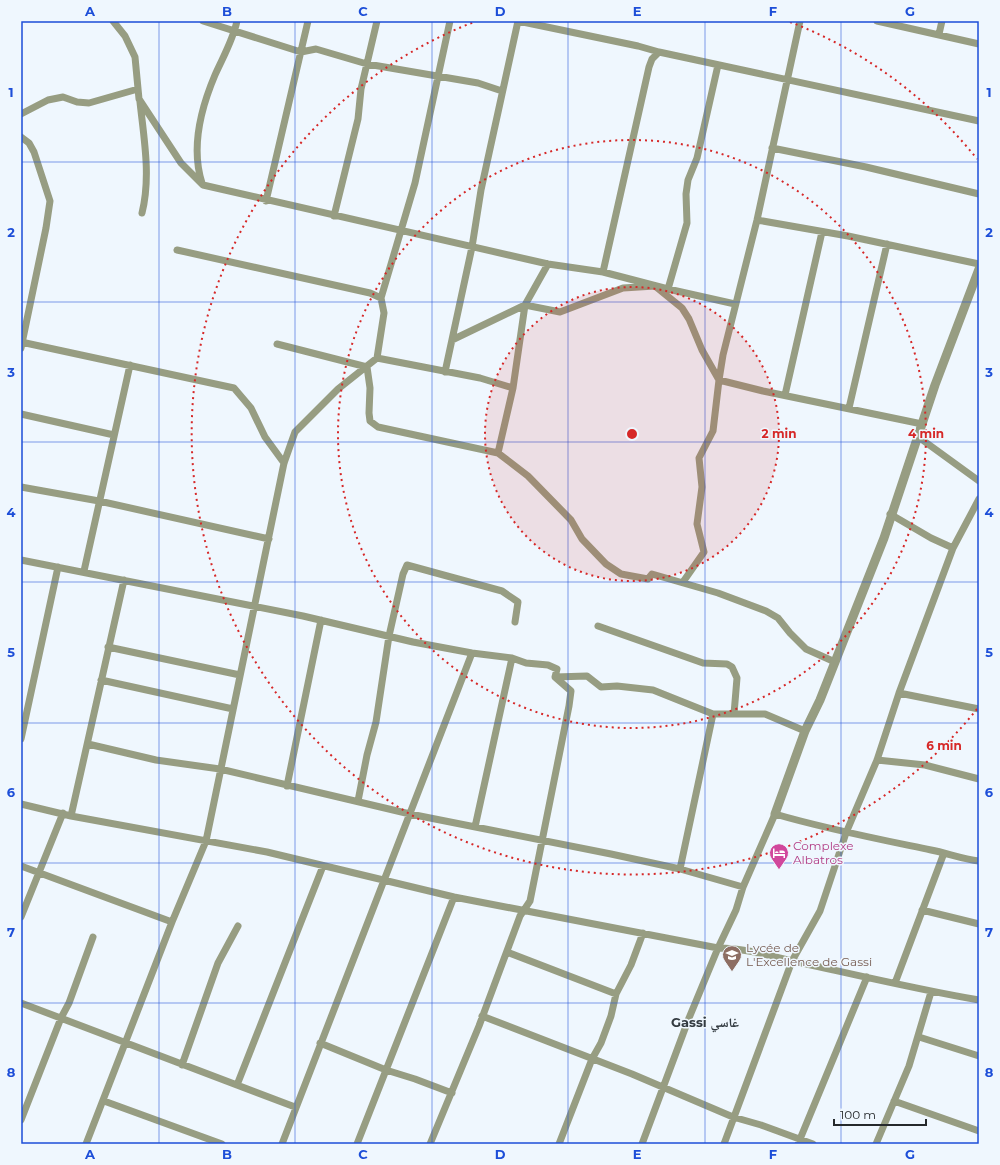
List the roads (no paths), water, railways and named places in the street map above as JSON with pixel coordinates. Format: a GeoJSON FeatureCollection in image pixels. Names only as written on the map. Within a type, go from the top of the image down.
{"type":"FeatureCollection","features":[{"type":"Feature","properties":{"kind":"street"},"geometry":{"type":"LineString","coordinates":[[113,21],[125,36],[135,57],[147,164],[147,186],[142,213]]}},
{"type":"Feature","properties":{"kind":"street"},"geometry":{"type":"LineString","coordinates":[[203,21],[301,52],[316,49],[367,64],[438,75],[478,83],[502,91]]}},
{"type":"Feature","properties":{"kind":"street"},"geometry":{"type":"LineString","coordinates":[[203,185],[197,168],[197,150],[202,118],[209,92],[234,32],[236,21]]}},
{"type":"Feature","properties":{"kind":"street"},"geometry":{"type":"LineString","coordinates":[[266,200],[308,21]]}},
{"type":"Feature","properties":{"kind":"street"},"geometry":{"type":"LineString","coordinates":[[334,216],[358,119],[358,103],[377,21]]}},
{"type":"Feature","properties":{"kind":"street"},"geometry":{"type":"LineString","coordinates":[[86,1144],[104,1101],[172,922],[206,841],[284,463],[295,432],[338,389],[377,358],[384,313],[381,298],[415,183],[450,21]]}},
{"type":"Feature","properties":{"kind":"street"},"geometry":{"type":"LineString","coordinates":[[445,372],[472,247],[481,190],[518,21],[979,121]]}},
{"type":"Feature","properties":{"kind":"street"},"geometry":{"type":"LineString","coordinates":[[683,582],[704,552],[697,524],[702,487],[699,458],[713,431],[719,380],[735,304],[757,220],[800,21]]}},
{"type":"Feature","properties":{"kind":"street"},"geometry":{"type":"LineString","coordinates":[[877,21],[979,44]]}},
{"type":"Feature","properties":{"kind":"street"},"geometry":{"type":"LineString","coordinates":[[939,34],[942,21]]}},
{"type":"Feature","properties":{"kind":"street"},"geometry":{"type":"LineString","coordinates":[[603,272],[649,67],[652,59],[659,52]]}},
{"type":"Feature","properties":{"kind":"street"},"geometry":{"type":"LineString","coordinates":[[668,289],[687,223],[686,194],[688,180],[697,158],[718,65]]}},
{"type":"Feature","properties":{"kind":"street"},"geometry":{"type":"LineString","coordinates":[[21,114],[48,100],[56,98],[63,97],[77,102],[89,103],[138,89]]}},
{"type":"Feature","properties":{"kind":"street"},"geometry":{"type":"LineString","coordinates":[[139,99],[181,163],[203,185],[548,264],[603,272],[655,286],[735,304]]}},
{"type":"Feature","properties":{"kind":"street"},"geometry":{"type":"LineString","coordinates":[[21,137],[29,143],[34,152],[50,201],[21,344],[130,365],[234,388],[251,408],[265,436],[284,463]]}},
{"type":"Feature","properties":{"kind":"street"},"geometry":{"type":"LineString","coordinates":[[772,148],[866,167],[979,194]]}},
{"type":"Feature","properties":{"kind":"street"},"geometry":{"type":"LineString","coordinates":[[757,220],[887,244],[979,264]]}},
{"type":"Feature","properties":{"kind":"street"},"geometry":{"type":"LineString","coordinates":[[785,395],[822,232]]}},
{"type":"Feature","properties":{"kind":"street"},"geometry":{"type":"LineString","coordinates":[[849,408],[887,244]]}},
{"type":"Feature","properties":{"kind":"street"},"geometry":{"type":"LineString","coordinates":[[178,250],[370,293],[381,298]]}},
{"type":"Feature","properties":{"kind":"street"},"geometry":{"type":"LineString","coordinates":[[498,453],[514,388],[525,305],[548,264]]}},
{"type":"Feature","properties":{"kind":"street"},"geometry":{"type":"LineString","coordinates":[[642,1144],[689,1018],[718,948],[736,910],[743,887],[775,814],[805,731],[820,700],[884,538],[890,514],[917,436],[979,269]]}},
{"type":"Feature","properties":{"kind":"street"},"geometry":{"type":"LineString","coordinates":[[452,340],[525,305],[560,312],[623,288],[655,286],[682,308],[689,319],[702,350],[719,380],[922,424]]}},
{"type":"Feature","properties":{"kind":"street"},"geometry":{"type":"LineString","coordinates":[[277,344],[367,367]]}},
{"type":"Feature","properties":{"kind":"street"},"geometry":{"type":"LineString","coordinates":[[377,358],[480,378],[514,388]]}},
{"type":"Feature","properties":{"kind":"street"},"geometry":{"type":"LineString","coordinates":[[84,571],[130,365]]}},
{"type":"Feature","properties":{"kind":"street"},"geometry":{"type":"LineString","coordinates":[[367,367],[370,388],[370,421],[378,427],[498,453],[528,476],[571,520],[582,539],[606,564],[621,574],[648,579],[652,574],[683,582],[766,611],[778,618],[806,649],[835,662]]}},
{"type":"Feature","properties":{"kind":"street"},"geometry":{"type":"LineString","coordinates":[[21,414],[114,435]]}},
{"type":"Feature","properties":{"kind":"street"},"geometry":{"type":"LineString","coordinates":[[917,436],[979,481]]}},
{"type":"Feature","properties":{"kind":"street"},"geometry":{"type":"LineString","coordinates":[[21,487],[99,501],[269,539]]}},
{"type":"Feature","properties":{"kind":"street"},"geometry":{"type":"LineString","coordinates":[[724,1144],[732,1117],[792,961],[820,911],[846,833],[877,760],[899,693],[953,548],[979,499]]}},
{"type":"Feature","properties":{"kind":"street"},"geometry":{"type":"LineString","coordinates":[[890,514],[931,538],[953,548]]}},
{"type":"Feature","properties":{"kind":"street"},"geometry":{"type":"LineString","coordinates":[[21,560],[84,571],[472,653],[512,658],[526,663],[557,668],[555,677]]}},
{"type":"Feature","properties":{"kind":"street"},"geometry":{"type":"LineString","coordinates":[[358,801],[378,708],[389,636],[407,565],[502,591],[518,602],[515,622]]}},
{"type":"Feature","properties":{"kind":"street"},"geometry":{"type":"LineString","coordinates":[[21,739],[58,567]]}},
{"type":"Feature","properties":{"kind":"street"},"geometry":{"type":"LineString","coordinates":[[71,816],[124,580]]}},
{"type":"Feature","properties":{"kind":"street"},"geometry":{"type":"LineString","coordinates":[[287,786],[321,620]]}},
{"type":"Feature","properties":{"kind":"street"},"geometry":{"type":"LineString","coordinates":[[598,626],[702,663],[727,664],[732,667],[737,678],[734,714]]}},
{"type":"Feature","properties":{"kind":"street"},"geometry":{"type":"LineString","coordinates":[[108,647],[240,675]]}},
{"type":"Feature","properties":{"kind":"street"},"geometry":{"type":"LineString","coordinates":[[282,1144],[472,653]]}},
{"type":"Feature","properties":{"kind":"street"},"geometry":{"type":"LineString","coordinates":[[474,827],[512,658]]}},
{"type":"Feature","properties":{"kind":"street"},"geometry":{"type":"LineString","coordinates":[[555,677],[587,676],[601,687],[617,686],[653,690],[713,714],[765,714],[805,731]]}},
{"type":"Feature","properties":{"kind":"street"},"geometry":{"type":"LineString","coordinates":[[430,1144],[452,1093],[520,916],[525,911],[530,901],[543,841],[571,690],[555,677]]}},
{"type":"Feature","properties":{"kind":"street"},"geometry":{"type":"LineString","coordinates":[[101,680],[233,709]]}},
{"type":"Feature","properties":{"kind":"street"},"geometry":{"type":"LineString","coordinates":[[899,693],[978,707]]}},
{"type":"Feature","properties":{"kind":"street"},"geometry":{"type":"LineString","coordinates":[[680,869],[713,714]]}},
{"type":"Feature","properties":{"kind":"street"},"geometry":{"type":"LineString","coordinates":[[88,744],[156,760],[220,770],[410,814],[680,869],[743,887]]}},
{"type":"Feature","properties":{"kind":"street"},"geometry":{"type":"LineString","coordinates":[[877,760],[925,766],[979,779]]}},
{"type":"Feature","properties":{"kind":"street"},"geometry":{"type":"LineString","coordinates":[[21,804],[71,816],[267,852],[454,897],[718,948],[736,948],[758,952],[931,992],[979,1000]]}},
{"type":"Feature","properties":{"kind":"street"},"geometry":{"type":"LineString","coordinates":[[21,917],[63,814]]}},
{"type":"Feature","properties":{"kind":"street"},"geometry":{"type":"LineString","coordinates":[[775,814],[826,829],[944,853],[962,859],[979,860]]}},
{"type":"Feature","properties":{"kind":"street"},"geometry":{"type":"LineString","coordinates":[[895,984],[944,853]]}},
{"type":"Feature","properties":{"kind":"street"},"geometry":{"type":"LineString","coordinates":[[21,866],[172,922]]}},
{"type":"Feature","properties":{"kind":"street"},"geometry":{"type":"LineString","coordinates":[[238,1085],[322,866]]}},
{"type":"Feature","properties":{"kind":"street"},"geometry":{"type":"LineString","coordinates":[[357,1144],[454,897]]}},
{"type":"Feature","properties":{"kind":"street"},"geometry":{"type":"LineString","coordinates":[[922,910],[979,924]]}},
{"type":"Feature","properties":{"kind":"street"},"geometry":{"type":"LineString","coordinates":[[182,1065],[218,964],[238,926]]}},
{"type":"Feature","properties":{"kind":"street"},"geometry":{"type":"LineString","coordinates":[[559,1144],[592,1059],[601,1043],[611,1016],[616,994],[631,965],[644,933]]}},
{"type":"Feature","properties":{"kind":"street"},"geometry":{"type":"LineString","coordinates":[[21,1120],[61,1018],[69,1003],[93,937]]}},
{"type":"Feature","properties":{"kind":"street"},"geometry":{"type":"LineString","coordinates":[[507,952],[616,994]]}},
{"type":"Feature","properties":{"kind":"street"},"geometry":{"type":"LineString","coordinates":[[799,1141],[867,977]]}},
{"type":"Feature","properties":{"kind":"street"},"geometry":{"type":"LineString","coordinates":[[876,1144],[909,1066],[919,1037],[931,992]]}},
{"type":"Feature","properties":{"kind":"street"},"geometry":{"type":"LineString","coordinates":[[21,1003],[296,1107]]}},
{"type":"Feature","properties":{"kind":"street"},"geometry":{"type":"LineString","coordinates":[[482,1016],[663,1087],[732,1117],[799,1141],[813,1144]]}},
{"type":"Feature","properties":{"kind":"street"},"geometry":{"type":"LineString","coordinates":[[919,1037],[979,1056]]}},
{"type":"Feature","properties":{"kind":"street"},"geometry":{"type":"LineString","coordinates":[[320,1044],[386,1070],[415,1078],[452,1093]]}},
{"type":"Feature","properties":{"kind":"street"},"geometry":{"type":"LineString","coordinates":[[104,1101],[222,1144]]}},
{"type":"Feature","properties":{"kind":"street"},"geometry":{"type":"LineString","coordinates":[[894,1101],[979,1131]]}},
{"type":"Feature","properties":{"kind":"place","name":"Complexe Albatros"},"geometry":{"type":"Point","coordinates":[779,870]}},
{"type":"Feature","properties":{"kind":"place","name":"Lycée de L'Excellence de Gassi"},"geometry":{"type":"Point","coordinates":[732,972]}},
{"type":"Feature","properties":{"kind":"district","name":"Gassi غاسي"},"geometry":{"type":"Point","coordinates":[705,1022]}}]}
